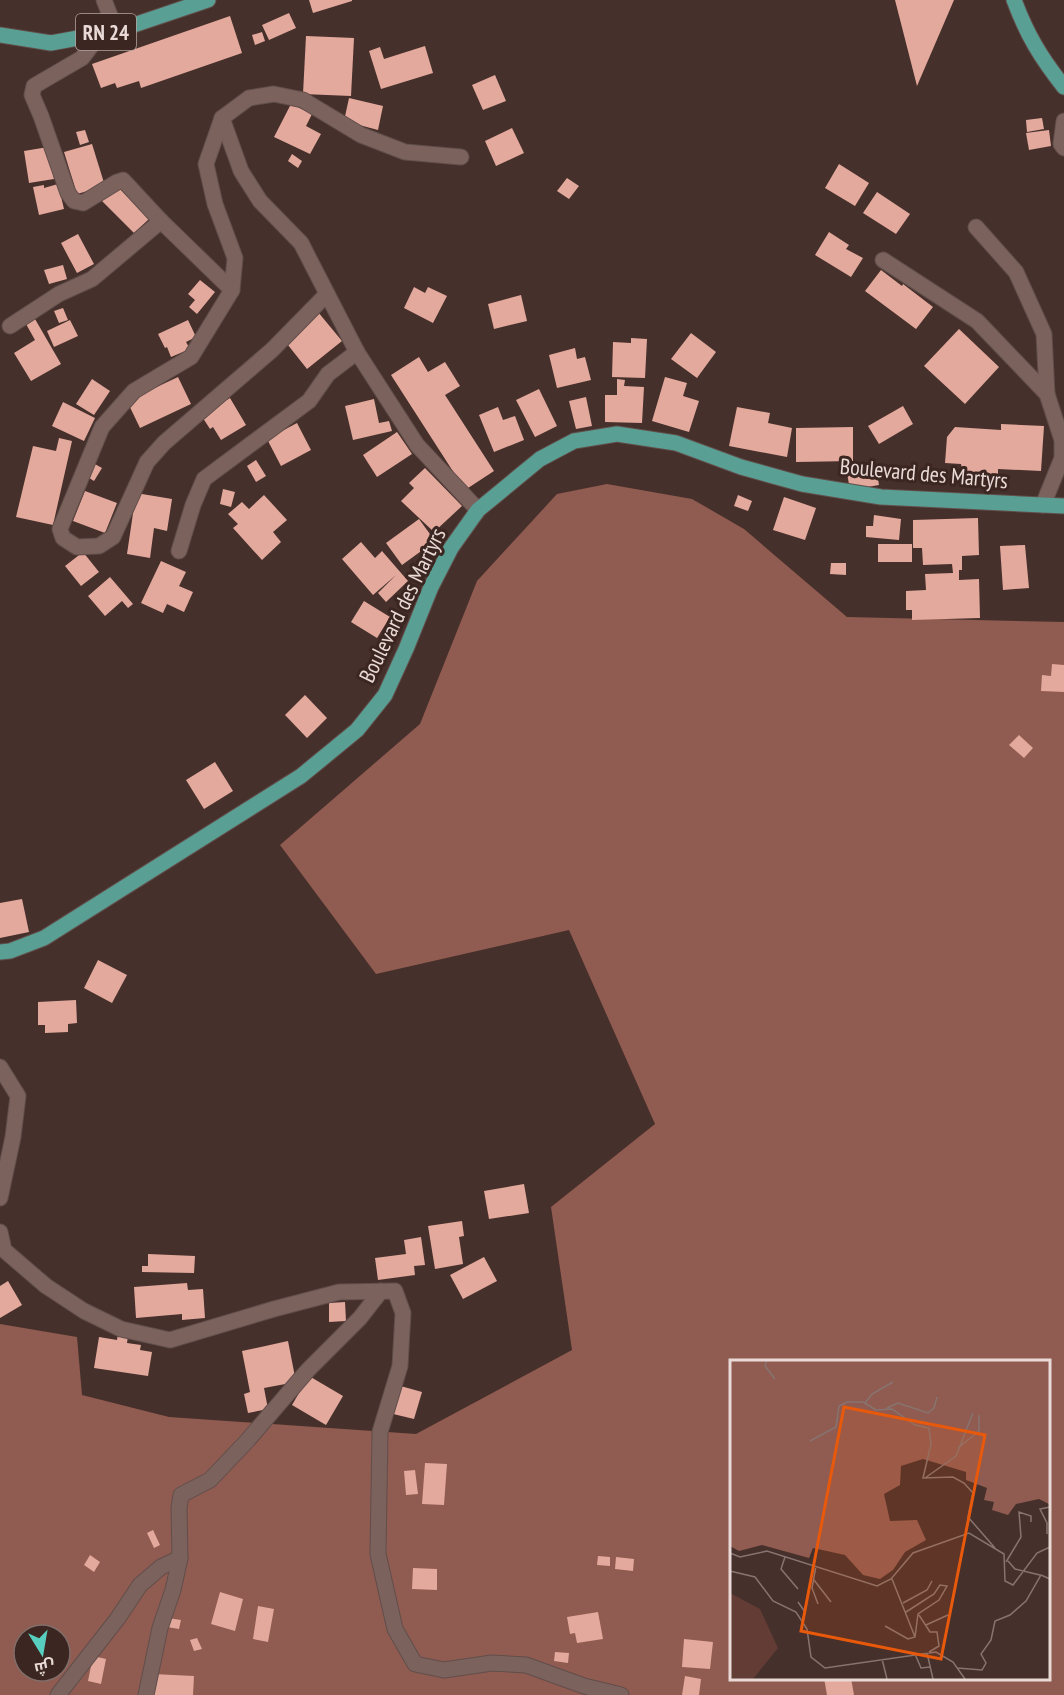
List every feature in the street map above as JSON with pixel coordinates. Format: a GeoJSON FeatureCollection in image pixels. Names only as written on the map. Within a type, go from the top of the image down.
{"type":"FeatureCollection","features":[{"type":"Feature","properties":{"kind":"main road"},"geometry":{"type":"LineString","coordinates":[[1014,0],[1024,28],[1044,62],[1064,87]]}},
{"type":"Feature","properties":{"kind":"main road","name":"RN 24"},"geometry":{"type":"LineString","coordinates":[[0,35],[51,43],[108,32],[204,1]]}},
{"type":"Feature","properties":{"kind":"main road","name":"Boulevard des Martyrs"},"geometry":{"type":"LineString","coordinates":[[0,952],[10,951],[44,938],[301,776],[357,730],[385,695],[431,587],[451,548],[477,512],[540,459],[574,441],[617,434],[676,443],[741,466],[813,486],[881,497],[1064,506]]}},
{"type":"Feature","properties":{"kind":"street"},"geometry":{"type":"LineString","coordinates":[[104,0],[108,32],[82,58],[34,86],[32,95],[42,116],[68,193],[74,201],[83,203],[123,180],[161,221],[232,290]]}},
{"type":"Feature","properties":{"kind":"street"},"geometry":{"type":"LineString","coordinates":[[327,294],[272,350],[164,443],[147,462],[114,537],[99,546],[77,547],[63,538],[60,529],[102,427],[134,391],[191,357],[232,290],[235,258],[215,204],[206,164],[222,118],[249,98],[274,94],[303,100],[361,135],[405,152],[461,157]]}},
{"type":"Feature","properties":{"kind":"street"},"geometry":{"type":"LineString","coordinates":[[222,118],[241,171],[260,201],[301,243],[357,352],[417,445],[477,512]]}},
{"type":"Feature","properties":{"kind":"street"},"geometry":{"type":"LineString","coordinates":[[1064,121],[1060,144],[1064,148]]}},
{"type":"Feature","properties":{"kind":"street"},"geometry":{"type":"LineString","coordinates":[[10,326],[59,294],[92,279],[161,221]]}},
{"type":"Feature","properties":{"kind":"street"},"geometry":{"type":"LineString","coordinates":[[976,227],[1016,272],[1044,334],[1047,394],[1062,440],[1062,458],[1043,505]]}},
{"type":"Feature","properties":{"kind":"street"},"geometry":{"type":"LineString","coordinates":[[883,260],[977,321],[1047,394]]}},
{"type":"Feature","properties":{"kind":"street"},"geometry":{"type":"LineString","coordinates":[[179,552],[193,504],[204,479],[309,401],[328,374],[357,352]]}},
{"type":"Feature","properties":{"kind":"street"},"geometry":{"type":"LineString","coordinates":[[0,1067],[18,1096],[13,1137],[0,1198]]}},
{"type":"Feature","properties":{"kind":"street"},"geometry":{"type":"LineString","coordinates":[[0,1232],[4,1250],[46,1286],[84,1311],[121,1329],[170,1340],[339,1292],[394,1291],[403,1313],[400,1366],[380,1432],[378,1554],[395,1629],[415,1664],[444,1670],[492,1663],[526,1665],[584,1686],[621,1695]]}},
{"type":"Feature","properties":{"kind":"street"},"geometry":{"type":"LineString","coordinates":[[146,1695],[160,1629],[173,1590],[180,1558],[181,1495],[210,1480],[308,1370],[360,1318],[381,1291]]}},
{"type":"Feature","properties":{"kind":"street"},"geometry":{"type":"LineString","coordinates":[[58,1695],[118,1618],[140,1585],[161,1567],[180,1558]]}},
{"type":"Feature","properties":{"kind":"shaded area"},"geometry":{"type":"Polygon","coordinates":[[[607,484],[692,499],[744,529],[847,617],[1064,622],[1064,1695],[0,1695],[0,1324],[77,1337],[82,1395],[169,1417],[416,1434],[572,1350],[551,1207],[655,1124],[569,930],[376,974],[280,845],[420,724],[477,581],[557,494],[607,484]]]}},
{"type":"Feature","properties":{"kind":"building"},"geometry":{"type":"Polygon","coordinates":[[[309,0],[352,0],[352,1],[313,13],[309,0]]]}},
{"type":"Feature","properties":{"kind":"building"},"geometry":{"type":"Polygon","coordinates":[[[895,0],[954,0],[917,86],[895,0]]]}},
{"type":"Feature","properties":{"kind":"building"},"geometry":{"type":"Polygon","coordinates":[[[289,13],[296,28],[269,40],[262,25],[289,13]]]}},
{"type":"Feature","properties":{"kind":"building"},"geometry":{"type":"Polygon","coordinates":[[[230,16],[242,53],[141,88],[139,81],[117,88],[115,83],[101,88],[92,64],[230,16]]]}},
{"type":"Feature","properties":{"kind":"building"},"geometry":{"type":"Polygon","coordinates":[[[262,32],[265,41],[255,45],[252,35],[262,32]]]}},
{"type":"Feature","properties":{"kind":"building"},"geometry":{"type":"Polygon","coordinates":[[[306,36],[354,38],[351,96],[303,94],[306,36]]]}},
{"type":"Feature","properties":{"kind":"building"},"geometry":{"type":"Polygon","coordinates":[[[425,46],[433,73],[381,89],[369,51],[380,47],[384,59],[425,46]]]}},
{"type":"Feature","properties":{"kind":"building"},"geometry":{"type":"Polygon","coordinates":[[[495,75],[506,101],[483,110],[472,85],[495,75]]]}},
{"type":"Feature","properties":{"kind":"building"},"geometry":{"type":"Polygon","coordinates":[[[349,98],[383,106],[378,130],[344,121],[349,98]]]}},
{"type":"Feature","properties":{"kind":"building"},"geometry":{"type":"Polygon","coordinates":[[[291,104],[312,114],[306,126],[321,134],[310,154],[274,137],[291,104]]]}},
{"type":"Feature","properties":{"kind":"building"},"geometry":{"type":"Polygon","coordinates":[[[1042,118],[1044,129],[1027,132],[1026,120],[1042,118]]]}},
{"type":"Feature","properties":{"kind":"building"},"geometry":{"type":"Polygon","coordinates":[[[512,128],[524,153],[496,166],[485,141],[512,128]]]}},
{"type":"Feature","properties":{"kind":"building"},"geometry":{"type":"Polygon","coordinates":[[[85,130],[89,142],[80,145],[76,132],[85,130]]]}},
{"type":"Feature","properties":{"kind":"building"},"geometry":{"type":"Polygon","coordinates":[[[1049,130],[1051,146],[1029,150],[1026,133],[1049,130]]]}},
{"type":"Feature","properties":{"kind":"building"},"geometry":{"type":"Polygon","coordinates":[[[92,144],[105,186],[77,194],[64,152],[92,144]]]}},
{"type":"Feature","properties":{"kind":"building"},"geometry":{"type":"Polygon","coordinates":[[[48,147],[54,179],[29,183],[24,151],[48,147]]]}},
{"type":"Feature","properties":{"kind":"building"},"geometry":{"type":"Polygon","coordinates":[[[292,154],[302,161],[298,168],[288,161],[292,154]]]}},
{"type":"Feature","properties":{"kind":"building"},"geometry":{"type":"Polygon","coordinates":[[[839,164],[869,183],[855,206],[825,188],[839,164]]]}},
{"type":"Feature","properties":{"kind":"building"},"geometry":{"type":"Polygon","coordinates":[[[567,178],[579,186],[569,199],[557,191],[567,178]]]}},
{"type":"Feature","properties":{"kind":"building"},"geometry":{"type":"Polygon","coordinates":[[[58,184],[64,209],[39,215],[33,187],[44,185],[44,188],[58,184]]]}},
{"type":"Feature","properties":{"kind":"building"},"geometry":{"type":"Polygon","coordinates":[[[117,186],[150,218],[134,233],[102,201],[117,186]]]}},
{"type":"Feature","properties":{"kind":"building"},"geometry":{"type":"Polygon","coordinates":[[[877,192],[910,214],[896,234],[863,213],[877,192]]]}},
{"type":"Feature","properties":{"kind":"building"},"geometry":{"type":"Polygon","coordinates":[[[829,232],[849,245],[846,249],[863,258],[851,277],[815,255],[829,232]]]}},
{"type":"Feature","properties":{"kind":"building"},"geometry":{"type":"Polygon","coordinates":[[[78,234],[94,264],[77,273],[61,243],[78,234]]]}},
{"type":"Feature","properties":{"kind":"building"},"geometry":{"type":"Polygon","coordinates":[[[63,265],[67,279],[49,284],[44,270],[63,265]]]}},
{"type":"Feature","properties":{"kind":"building"},"geometry":{"type":"Polygon","coordinates":[[[881,270],[933,307],[916,329],[865,291],[881,270]]]}},
{"type":"Feature","properties":{"kind":"building"},"geometry":{"type":"Polygon","coordinates":[[[200,280],[215,292],[197,314],[189,307],[195,300],[188,294],[200,280]]]}},
{"type":"Feature","properties":{"kind":"building"},"geometry":{"type":"Polygon","coordinates":[[[414,287],[425,293],[428,287],[447,296],[433,323],[404,308],[414,287]]]}},
{"type":"Feature","properties":{"kind":"building"},"geometry":{"type":"Polygon","coordinates":[[[521,295],[527,321],[494,329],[488,304],[521,295]]]}},
{"type":"Feature","properties":{"kind":"building"},"geometry":{"type":"Polygon","coordinates":[[[63,308],[68,320],[59,323],[54,311],[63,308]]]}},
{"type":"Feature","properties":{"kind":"building"},"geometry":{"type":"Polygon","coordinates":[[[318,312],[342,341],[307,369],[284,340],[318,312]]]}},
{"type":"Feature","properties":{"kind":"building"},"geometry":{"type":"Polygon","coordinates":[[[35,319],[61,364],[31,381],[14,353],[35,340],[26,324],[35,319]]]}},
{"type":"Feature","properties":{"kind":"building"},"geometry":{"type":"Polygon","coordinates":[[[70,320],[78,336],[54,347],[47,331],[70,320]]]}},
{"type":"Feature","properties":{"kind":"building"},"geometry":{"type":"Polygon","coordinates":[[[188,320],[196,337],[186,342],[190,349],[171,357],[158,334],[188,320]]]}},
{"type":"Feature","properties":{"kind":"building"},"geometry":{"type":"Polygon","coordinates":[[[959,329],[999,367],[965,404],[924,366],[959,329]]]}},
{"type":"Feature","properties":{"kind":"building"},"geometry":{"type":"Polygon","coordinates":[[[691,333],[716,352],[697,378],[671,359],[691,333]]]}},
{"type":"Feature","properties":{"kind":"building"},"geometry":{"type":"Polygon","coordinates":[[[631,338],[647,339],[645,378],[612,377],[613,342],[631,343],[631,338]]]}},
{"type":"Feature","properties":{"kind":"building"},"geometry":{"type":"Polygon","coordinates":[[[575,348],[577,359],[585,357],[591,380],[557,388],[549,355],[575,348]]]}},
{"type":"Feature","properties":{"kind":"building"},"geometry":{"type":"Polygon","coordinates":[[[419,357],[428,372],[445,362],[460,386],[445,395],[494,471],[465,490],[391,375],[419,357]]]}},
{"type":"Feature","properties":{"kind":"building"},"geometry":{"type":"Polygon","coordinates":[[[178,377],[191,404],[140,428],[127,401],[178,377]]]}},
{"type":"Feature","properties":{"kind":"building"},"geometry":{"type":"Polygon","coordinates":[[[665,377],[687,383],[683,396],[699,401],[689,432],[652,421],[665,377]]]}},
{"type":"Feature","properties":{"kind":"building"},"geometry":{"type":"Polygon","coordinates":[[[92,379],[110,391],[94,415],[76,404],[92,379]]]}},
{"type":"Feature","properties":{"kind":"building"},"geometry":{"type":"Polygon","coordinates":[[[617,379],[625,380],[624,386],[644,387],[642,423],[605,422],[605,395],[617,395],[617,379]]]}},
{"type":"Feature","properties":{"kind":"building"},"geometry":{"type":"Polygon","coordinates":[[[539,389],[557,426],[535,437],[516,400],[539,389]]]}},
{"type":"Feature","properties":{"kind":"building"},"geometry":{"type":"Polygon","coordinates":[[[586,397],[592,426],[576,429],[569,401],[586,397]]]}},
{"type":"Feature","properties":{"kind":"building"},"geometry":{"type":"Polygon","coordinates":[[[230,398],[246,425],[221,440],[213,427],[210,429],[201,415],[230,398]]]}},
{"type":"Feature","properties":{"kind":"building"},"geometry":{"type":"Polygon","coordinates":[[[374,399],[379,423],[389,421],[392,431],[353,440],[345,406],[374,399]]]}},
{"type":"Feature","properties":{"kind":"building"},"geometry":{"type":"Polygon","coordinates":[[[63,402],[95,418],[84,441],[52,426],[63,402]]]}},
{"type":"Feature","properties":{"kind":"building"},"geometry":{"type":"Polygon","coordinates":[[[903,406],[913,424],[879,444],[868,426],[903,406]]]}},
{"type":"Feature","properties":{"kind":"building"},"geometry":{"type":"Polygon","coordinates":[[[498,407],[503,420],[515,416],[524,440],[494,452],[479,415],[498,407]]]}},
{"type":"Feature","properties":{"kind":"building"},"geometry":{"type":"Polygon","coordinates":[[[737,407],[770,413],[768,423],[792,428],[787,457],[729,446],[737,407]]]}},
{"type":"Feature","properties":{"kind":"building"},"geometry":{"type":"Polygon","coordinates":[[[297,423],[311,450],[281,466],[267,439],[297,423]]]}},
{"type":"Feature","properties":{"kind":"building"},"geometry":{"type":"Polygon","coordinates":[[[1001,424],[1044,426],[1041,471],[998,469],[998,480],[964,478],[961,464],[945,463],[947,437],[955,427],[1001,430],[1001,424]]]}},
{"type":"Feature","properties":{"kind":"building"},"geometry":{"type":"Polygon","coordinates":[[[853,427],[853,461],[796,462],[796,428],[853,427]]]}},
{"type":"Feature","properties":{"kind":"building"},"geometry":{"type":"Polygon","coordinates":[[[397,432],[412,454],[377,477],[363,455],[397,432]]]}},
{"type":"Feature","properties":{"kind":"building"},"geometry":{"type":"Polygon","coordinates":[[[59,438],[72,441],[53,525],[16,517],[33,446],[56,451],[59,438]]]}},
{"type":"Feature","properties":{"kind":"building"},"geometry":{"type":"Polygon","coordinates":[[[256,460],[266,476],[256,482],[247,466],[256,460]]]}},
{"type":"Feature","properties":{"kind":"building"},"geometry":{"type":"Polygon","coordinates":[[[93,463],[102,468],[94,481],[86,476],[93,463]]]}},
{"type":"Feature","properties":{"kind":"building"},"geometry":{"type":"Polygon","coordinates":[[[425,468],[462,506],[434,532],[401,501],[414,488],[409,483],[425,468]]]}},
{"type":"Feature","properties":{"kind":"building"},"geometry":{"type":"Polygon","coordinates":[[[876,468],[879,485],[850,490],[847,473],[876,468]]]}},
{"type":"Feature","properties":{"kind":"building"},"geometry":{"type":"Polygon","coordinates":[[[223,489],[235,492],[231,507],[220,504],[223,489]]]}},
{"type":"Feature","properties":{"kind":"building"},"geometry":{"type":"Polygon","coordinates":[[[85,491],[117,503],[105,533],[73,521],[85,491]]]}},
{"type":"Feature","properties":{"kind":"building"},"geometry":{"type":"Polygon","coordinates":[[[136,493],[172,499],[167,531],[154,528],[150,558],[127,554],[136,493]]]}},
{"type":"Feature","properties":{"kind":"building"},"geometry":{"type":"Polygon","coordinates":[[[264,495],[287,520],[273,532],[281,542],[262,560],[233,528],[238,524],[228,514],[242,502],[249,509],[264,495]]]}},
{"type":"Feature","properties":{"kind":"building"},"geometry":{"type":"Polygon","coordinates":[[[738,495],[752,501],[748,511],[734,506],[738,495]]]}},
{"type":"Feature","properties":{"kind":"building"},"geometry":{"type":"Polygon","coordinates":[[[784,497],[816,508],[805,540],[773,530],[784,497]]]}},
{"type":"Feature","properties":{"kind":"building"},"geometry":{"type":"Polygon","coordinates":[[[874,515],[901,519],[899,540],[866,537],[866,526],[873,526],[874,515]]]}},
{"type":"Feature","properties":{"kind":"building"},"geometry":{"type":"Polygon","coordinates":[[[978,518],[979,555],[962,556],[959,580],[979,579],[980,618],[912,620],[912,610],[906,610],[906,591],[926,590],[925,574],[953,573],[952,564],[923,565],[922,548],[913,548],[913,520],[978,518]]]}},
{"type":"Feature","properties":{"kind":"building"},"geometry":{"type":"Polygon","coordinates":[[[419,519],[435,541],[402,565],[386,543],[419,519]]]}},
{"type":"Feature","properties":{"kind":"building"},"geometry":{"type":"Polygon","coordinates":[[[361,542],[375,558],[382,551],[408,581],[386,602],[378,593],[396,575],[373,595],[342,559],[361,542]]]}},
{"type":"Feature","properties":{"kind":"building"},"geometry":{"type":"Polygon","coordinates":[[[878,544],[912,544],[912,562],[878,562],[878,544]]]}},
{"type":"Feature","properties":{"kind":"building"},"geometry":{"type":"Polygon","coordinates":[[[1025,545],[1029,588],[1003,590],[1000,546],[1025,545]]]}},
{"type":"Feature","properties":{"kind":"building"},"geometry":{"type":"Polygon","coordinates":[[[83,552],[99,572],[81,586],[65,566],[83,552]]]}},
{"type":"Feature","properties":{"kind":"building"},"geometry":{"type":"Polygon","coordinates":[[[161,561],[186,572],[179,586],[193,592],[184,612],[167,604],[163,613],[141,603],[161,561]]]}},
{"type":"Feature","properties":{"kind":"building"},"geometry":{"type":"Polygon","coordinates":[[[831,563],[846,563],[846,575],[830,574],[831,563]]]}},
{"type":"Feature","properties":{"kind":"building"},"geometry":{"type":"Polygon","coordinates":[[[110,577],[133,604],[128,608],[122,601],[105,616],[88,596],[110,577]]]}},
{"type":"Feature","properties":{"kind":"building"},"geometry":{"type":"Polygon","coordinates":[[[364,601],[390,617],[377,638],[351,622],[364,601]]]}},
{"type":"Feature","properties":{"kind":"building"},"geometry":{"type":"Polygon","coordinates":[[[1052,664],[1064,665],[1064,692],[1041,691],[1042,675],[1051,676],[1052,664]]]}},
{"type":"Feature","properties":{"kind":"building"},"geometry":{"type":"Polygon","coordinates":[[[305,695],[327,718],[307,738],[285,715],[305,695]]]}},
{"type":"Feature","properties":{"kind":"building"},"geometry":{"type":"Polygon","coordinates":[[[1019,735],[1033,748],[1024,758],[1009,745],[1019,735]]]}},
{"type":"Feature","properties":{"kind":"building"},"geometry":{"type":"Polygon","coordinates":[[[215,762],[233,791],[204,809],[186,780],[215,762]]]}},
{"type":"Feature","properties":{"kind":"building"},"geometry":{"type":"Polygon","coordinates":[[[22,899],[29,932],[0,938],[0,903],[22,899]]]}},
{"type":"Feature","properties":{"kind":"building"},"geometry":{"type":"Polygon","coordinates":[[[98,960],[127,975],[112,1003],[84,988],[98,960]]]}},
{"type":"Feature","properties":{"kind":"building"},"geometry":{"type":"Polygon","coordinates":[[[76,1000],[77,1023],[68,1024],[68,1032],[45,1033],[45,1025],[38,1025],[38,1002],[76,1000]]]}},
{"type":"Feature","properties":{"kind":"building"},"geometry":{"type":"Polygon","coordinates":[[[524,1184],[529,1213],[489,1219],[484,1191],[524,1184]]]}},
{"type":"Feature","properties":{"kind":"building"},"geometry":{"type":"Polygon","coordinates":[[[462,1221],[464,1236],[459,1237],[463,1264],[435,1269],[428,1226],[462,1221]]]}},
{"type":"Feature","properties":{"kind":"building"},"geometry":{"type":"Polygon","coordinates":[[[421,1237],[425,1265],[414,1266],[415,1275],[378,1280],[375,1258],[406,1254],[404,1240],[421,1237]]]}},
{"type":"Feature","properties":{"kind":"building"},"geometry":{"type":"Polygon","coordinates":[[[148,1254],[195,1256],[194,1273],[142,1272],[142,1266],[148,1266],[148,1254]]]}},
{"type":"Feature","properties":{"kind":"building"},"geometry":{"type":"Polygon","coordinates":[[[484,1257],[497,1281],[463,1299],[450,1275],[484,1257]]]}},
{"type":"Feature","properties":{"kind":"building"},"geometry":{"type":"Polygon","coordinates":[[[8,1281],[22,1305],[0,1318],[0,1286],[8,1281]]]}},
{"type":"Feature","properties":{"kind":"building"},"geometry":{"type":"Polygon","coordinates":[[[187,1283],[188,1290],[203,1289],[205,1318],[182,1320],[182,1314],[136,1318],[134,1287],[187,1283]]]}},
{"type":"Feature","properties":{"kind":"building"},"geometry":{"type":"Polygon","coordinates":[[[345,1302],[346,1321],[329,1322],[329,1303],[345,1302]]]}},
{"type":"Feature","properties":{"kind":"building"},"geometry":{"type":"Polygon","coordinates":[[[118,1334],[128,1336],[127,1343],[141,1345],[140,1350],[152,1352],[148,1376],[94,1368],[99,1337],[117,1340],[118,1334]]]}},
{"type":"Feature","properties":{"kind":"building"},"geometry":{"type":"Polygon","coordinates":[[[288,1341],[296,1382],[264,1388],[268,1409],[248,1413],[244,1394],[250,1392],[242,1351],[288,1341]]]}},
{"type":"Feature","properties":{"kind":"building"},"geometry":{"type":"Polygon","coordinates":[[[309,1376],[343,1396],[326,1425],[292,1405],[309,1376]]]}},
{"type":"Feature","properties":{"kind":"building"},"geometry":{"type":"Polygon","coordinates":[[[397,1385],[422,1392],[414,1419],[389,1413],[397,1385]]]}},
{"type":"Feature","properties":{"kind":"building"},"geometry":{"type":"Polygon","coordinates":[[[425,1463],[447,1464],[444,1505],[422,1504],[425,1463]]]}},
{"type":"Feature","properties":{"kind":"building"},"geometry":{"type":"Polygon","coordinates":[[[415,1470],[418,1494],[406,1495],[404,1471],[415,1470]]]}},
{"type":"Feature","properties":{"kind":"building"},"geometry":{"type":"Polygon","coordinates":[[[153,1530],[160,1545],[154,1548],[147,1533],[153,1530]]]}},
{"type":"Feature","properties":{"kind":"building"},"geometry":{"type":"Polygon","coordinates":[[[90,1555],[100,1562],[94,1572],[84,1565],[90,1555]]]}},
{"type":"Feature","properties":{"kind":"building"},"geometry":{"type":"Polygon","coordinates":[[[598,1556],[610,1557],[610,1566],[597,1565],[598,1556]]]}},
{"type":"Feature","properties":{"kind":"building"},"geometry":{"type":"Polygon","coordinates":[[[616,1557],[634,1559],[633,1571],[615,1569],[616,1557]]]}},
{"type":"Feature","properties":{"kind":"building"},"geometry":{"type":"Polygon","coordinates":[[[413,1568],[437,1569],[437,1590],[412,1589],[413,1568]]]}},
{"type":"Feature","properties":{"kind":"building"},"geometry":{"type":"Polygon","coordinates":[[[220,1592],[243,1599],[235,1631],[211,1624],[220,1592]]]}},
{"type":"Feature","properties":{"kind":"building"},"geometry":{"type":"Polygon","coordinates":[[[258,1606],[274,1609],[268,1642],[253,1639],[258,1606]]]}},
{"type":"Feature","properties":{"kind":"building"},"geometry":{"type":"Polygon","coordinates":[[[598,1612],[603,1639],[577,1643],[575,1633],[570,1634],[567,1617],[598,1612]]]}},
{"type":"Feature","properties":{"kind":"building"},"geometry":{"type":"Polygon","coordinates":[[[168,1618],[181,1620],[179,1629],[167,1627],[168,1618]]]}},
{"type":"Feature","properties":{"kind":"building"},"geometry":{"type":"Polygon","coordinates":[[[197,1638],[202,1649],[194,1651],[190,1640],[197,1638]]]}},
{"type":"Feature","properties":{"kind":"building"},"geometry":{"type":"Polygon","coordinates":[[[684,1639],[713,1642],[710,1669],[682,1667],[684,1639]]]}},
{"type":"Feature","properties":{"kind":"building"},"geometry":{"type":"Polygon","coordinates":[[[555,1652],[569,1653],[568,1663],[554,1661],[555,1652]]]}},
{"type":"Feature","properties":{"kind":"building"},"geometry":{"type":"Polygon","coordinates":[[[93,1656],[106,1659],[101,1684],[88,1681],[93,1656]]]}},
{"type":"Feature","properties":{"kind":"building"},"geometry":{"type":"Polygon","coordinates":[[[153,1674],[194,1676],[193,1695],[152,1695],[153,1674]]]}},
{"type":"Feature","properties":{"kind":"building"},"geometry":{"type":"Polygon","coordinates":[[[685,1676],[701,1679],[699,1695],[682,1695],[685,1676]]]}},
{"type":"Feature","properties":{"kind":"building"},"geometry":{"type":"Polygon","coordinates":[[[824,1680],[851,1680],[854,1695],[827,1695],[824,1680]]]}}]}
